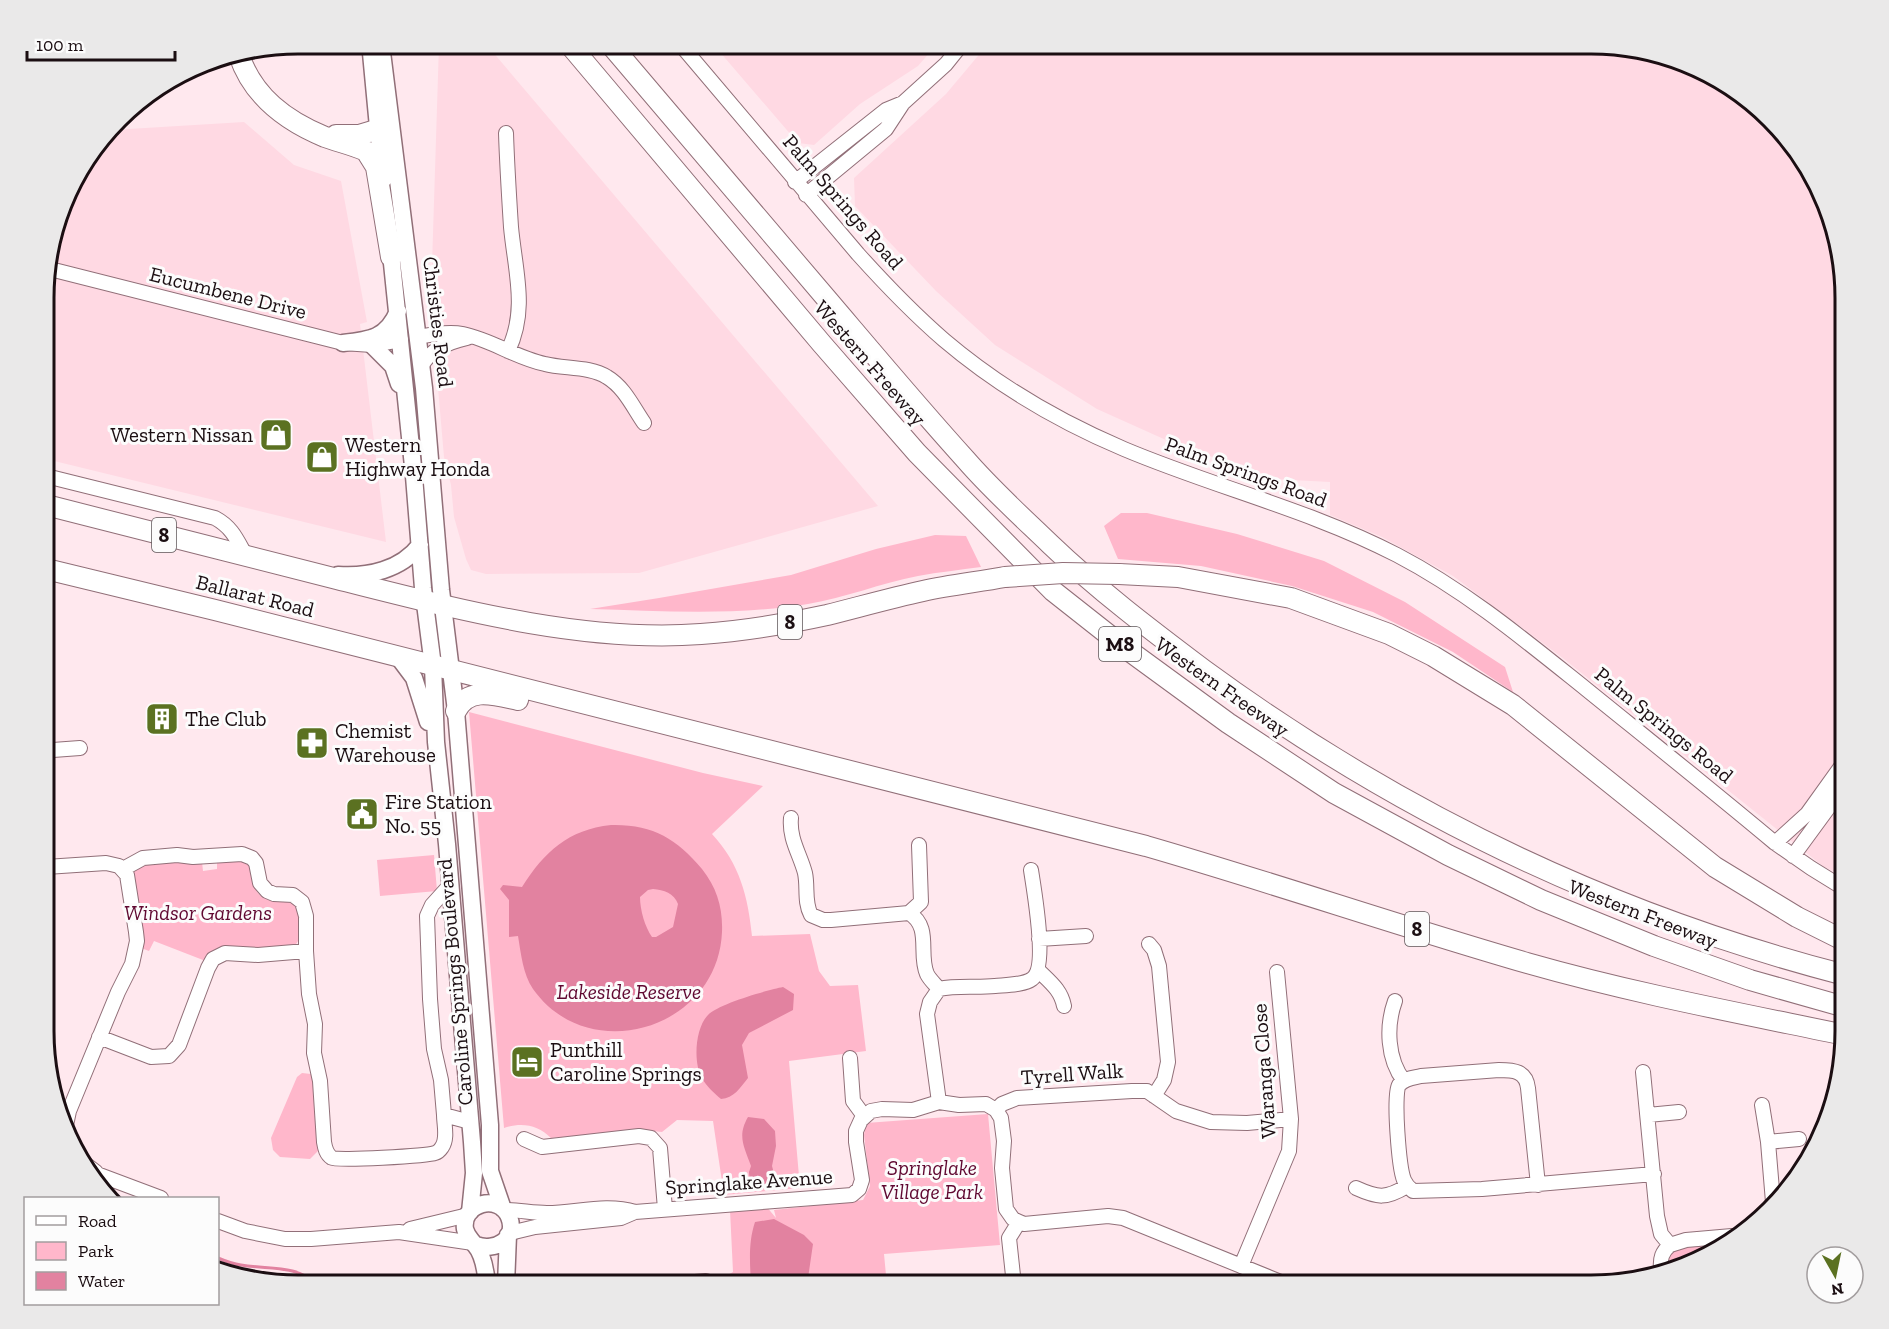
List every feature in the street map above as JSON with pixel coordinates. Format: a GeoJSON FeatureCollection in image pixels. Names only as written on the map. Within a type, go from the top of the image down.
{"type":"FeatureCollection","features":[{"type":"Feature","properties":{"kind":"highway","name":"Western Freeway"},"geometry":{"type":"LineString","coordinates":[[577,54],[917,453],[1053,591],[1124,647],[1228,723],[1334,793],[1448,855],[1541,900],[1654,946],[1750,980],[1835,1004]]}},
{"type":"Feature","properties":{"kind":"highway","name":"Western Freeway"},"geometry":{"type":"LineString","coordinates":[[619,54],[968,463],[1093,583],[1163,640],[1250,703],[1326,752],[1410,802],[1503,851],[1655,916],[1786,960],[1835,972]]}},
{"type":"Feature","properties":{"kind":"highway"},"geometry":{"type":"LineString","coordinates":[[242,61],[250,80],[264,99],[285,117],[313,132],[366,151],[373,159],[391,257]]}},
{"type":"Feature","properties":{"kind":"highway"},"geometry":{"type":"LineString","coordinates":[[313,132],[345,135],[364,134],[379,129]]}},
{"type":"Feature","properties":{"kind":"highway","name":"Ballarat Road"},"geometry":{"type":"LineString","coordinates":[[54,507],[433,604]]}},
{"type":"Feature","properties":{"kind":"highway","name":"Ballarat Road"},"geometry":{"type":"LineString","coordinates":[[54,571],[452,671]]}},
{"type":"Feature","properties":{"kind":"highway","name":"8"},"geometry":{"type":"LineString","coordinates":[[433,604],[571,628],[663,635],[701,634],[813,617],[923,591],[1005,577],[1063,573],[1178,577],[1291,598],[1389,634],[1433,656],[1513,705],[1715,867],[1797,917],[1835,936]]}},
{"type":"Feature","properties":{"kind":"highway","name":"8"},"geometry":{"type":"LineString","coordinates":[[452,671],[1146,846],[1528,963],[1622,987],[1835,1033]]}},
{"type":"Feature","properties":{"kind":"highway"},"geometry":{"type":"LineString","coordinates":[[456,711],[463,700],[480,694],[496,695],[574,711],[648,719]]}},
{"type":"Feature","properties":{"kind":"main road","name":"Christies Road"},"geometry":{"type":"LineString","coordinates":[[371,54],[398,311],[421,367],[433,604]]}},
{"type":"Feature","properties":{"kind":"main road"},"geometry":{"type":"LineString","coordinates":[[379,129],[383,120],[380,54]]}},
{"type":"Feature","properties":{"kind":"main road","name":"Christies Road"},"geometry":{"type":"LineString","coordinates":[[381,54],[396,175],[409,338],[411,438],[420,545],[433,604]]}},
{"type":"Feature","properties":{"kind":"main road"},"geometry":{"type":"LineString","coordinates":[[343,343],[369,340],[378,336],[388,328],[398,311]]}},
{"type":"Feature","properties":{"kind":"main road"},"geometry":{"type":"LineString","coordinates":[[372,345],[396,371],[411,438]]}},
{"type":"Feature","properties":{"kind":"main road"},"geometry":{"type":"LineString","coordinates":[[316,574],[346,575],[380,571],[405,561],[420,545]]}},
{"type":"Feature","properties":{"kind":"main road","name":"Caroline Springs Boulevard"},"geometry":{"type":"LineString","coordinates":[[433,604],[432,666],[436,742],[451,884],[474,1173],[469,1213]]}},
{"type":"Feature","properties":{"kind":"main road","name":"Caroline Springs Boulevard"},"geometry":{"type":"LineString","coordinates":[[433,604],[452,671],[490,1125],[490,1171],[504,1210]]}},
{"type":"Feature","properties":{"kind":"main road"},"geometry":{"type":"LineString","coordinates":[[399,658],[414,678],[436,742]]}},
{"type":"Feature","properties":{"kind":"main road"},"geometry":{"type":"LineString","coordinates":[[447,844],[466,843]]}},
{"type":"Feature","properties":{"kind":"main road"},"geometry":{"type":"LineString","coordinates":[[461,1014],[481,1012]]}},
{"type":"Feature","properties":{"kind":"main road"},"geometry":{"type":"LineString","coordinates":[[485,1275],[474,1244],[465,1230],[469,1213],[480,1204],[492,1203],[504,1210],[510,1221],[507,1275]]}},
{"type":"Feature","properties":{"kind":"main road"},"geometry":{"type":"LineString","coordinates":[[474,1244],[488,1248],[495,1247],[505,1241],[509,1234]]}},
{"type":"Feature","properties":{"kind":"street","name":"Palm Springs Road"},"geometry":{"type":"LineString","coordinates":[[688,54],[806,195],[885,284],[944,340],[1005,385],[1080,429],[1122,448],[1333,526],[1397,555],[1454,588],[1529,643],[1776,843],[1835,883]]}},
{"type":"Feature","properties":{"kind":"street"},"geometry":{"type":"LineString","coordinates":[[806,195],[886,129],[903,103],[954,54]]}},
{"type":"Feature","properties":{"kind":"street"},"geometry":{"type":"LineString","coordinates":[[795,182],[886,110],[903,103]]}},
{"type":"Feature","properties":{"kind":"street"},"geometry":{"type":"LineString","coordinates":[[506,133],[511,228],[520,303],[519,321],[508,351]]}},
{"type":"Feature","properties":{"kind":"street","name":"Eucumbene Drive"},"geometry":{"type":"LineString","coordinates":[[56,270],[343,343],[372,345],[451,333],[486,340],[542,364],[606,375],[622,389],[644,423]]}},
{"type":"Feature","properties":{"kind":"street"},"geometry":{"type":"LineString","coordinates":[[421,367],[426,358],[445,345],[472,337]]}},
{"type":"Feature","properties":{"kind":"street"},"geometry":{"type":"LineString","coordinates":[[54,478],[215,518],[232,530],[246,556]]}},
{"type":"Feature","properties":{"kind":"street"},"geometry":{"type":"LineString","coordinates":[[54,750],[80,748]]}},
{"type":"Feature","properties":{"kind":"street"},"geometry":{"type":"LineString","coordinates":[[1776,843],[1806,814],[1835,775]]}},
{"type":"Feature","properties":{"kind":"street"},"geometry":{"type":"LineString","coordinates":[[1793,856],[1835,798]]}},
{"type":"Feature","properties":{"kind":"street"},"geometry":{"type":"LineString","coordinates":[[791,818],[791,834],[803,865],[807,903],[811,915],[823,920],[909,913],[921,902],[919,844]]}},
{"type":"Feature","properties":{"kind":"street"},"geometry":{"type":"LineString","coordinates":[[123,869],[143,858],[234,853],[248,856],[256,863],[260,883],[264,889],[274,894],[293,895],[302,902],[306,916],[309,994],[315,1024],[314,1053],[320,1081],[325,1149],[329,1156],[340,1160],[436,1153],[445,1141],[444,1115]]}},
{"type":"Feature","properties":{"kind":"street"},"geometry":{"type":"LineString","coordinates":[[54,867],[111,863],[123,869],[128,879],[137,941],[132,964],[68,1112]]}},
{"type":"Feature","properties":{"kind":"street"},"geometry":{"type":"LineString","coordinates":[[939,989],[1026,982],[1032,980],[1039,971],[1039,939],[1031,870]]}},
{"type":"Feature","properties":{"kind":"street","name":"Caroline Springs Boulevard"},"geometry":{"type":"LineString","coordinates":[[451,884],[432,905],[427,921],[429,941],[427,968],[433,1039],[441,1080],[444,1115],[470,1122]]}},
{"type":"Feature","properties":{"kind":"street"},"geometry":{"type":"LineString","coordinates":[[909,913],[918,920],[921,926],[927,973],[939,989]]}},
{"type":"Feature","properties":{"kind":"street"},"geometry":{"type":"LineString","coordinates":[[1039,939],[1086,936]]}},
{"type":"Feature","properties":{"kind":"street"},"geometry":{"type":"LineString","coordinates":[[1149,944],[1157,957],[1159,966],[1168,1062],[1164,1080],[1154,1096]]}},
{"type":"Feature","properties":{"kind":"street"},"geometry":{"type":"LineString","coordinates":[[99,1037],[151,1057],[169,1056],[179,1045],[208,968],[216,957],[225,952],[258,955],[306,951]]}},
{"type":"Feature","properties":{"kind":"street"},"geometry":{"type":"LineString","coordinates":[[1039,971],[1057,988],[1064,1006]]}},
{"type":"Feature","properties":{"kind":"street","name":"Waranga Close"},"geometry":{"type":"LineString","coordinates":[[1241,1266],[1286,1162],[1291,1142],[1291,1119],[1277,972]]}},
{"type":"Feature","properties":{"kind":"street"},"geometry":{"type":"LineString","coordinates":[[939,989],[930,1002],[927,1014],[939,1102]]}},
{"type":"Feature","properties":{"kind":"street"},"geometry":{"type":"LineString","coordinates":[[1395,1001],[1389,1017],[1392,1055],[1395,1067],[1404,1081]]}},
{"type":"Feature","properties":{"kind":"street"},"geometry":{"type":"LineString","coordinates":[[850,1058],[853,1101],[864,1116],[876,1110],[914,1110],[939,1102],[959,1105],[986,1104],[996,1110],[1001,1118],[1004,1132],[1002,1168],[1006,1209],[1013,1219],[1031,1224],[1116,1217],[1263,1275]]}},
{"type":"Feature","properties":{"kind":"street"},"geometry":{"type":"LineString","coordinates":[[1538,1185],[1527,1080],[1523,1074],[1517,1071],[1499,1070],[1421,1076],[1404,1081],[1397,1090],[1401,1172],[1407,1186],[1413,1191],[1538,1185],[1654,1174]]}},
{"type":"Feature","properties":{"kind":"street"},"geometry":{"type":"LineString","coordinates":[[1643,1072],[1659,1226],[1661,1234],[1670,1245]]}},
{"type":"Feature","properties":{"kind":"street","name":"Tyrell Walk"},"geometry":{"type":"LineString","coordinates":[[996,1110],[1002,1104],[1017,1098],[1147,1091],[1176,1111],[1211,1122],[1238,1123],[1291,1119]]}},
{"type":"Feature","properties":{"kind":"street"},"geometry":{"type":"LineString","coordinates":[[1762,1105],[1772,1194]]}},
{"type":"Feature","properties":{"kind":"street"},"geometry":{"type":"LineString","coordinates":[[1648,1115],[1679,1112]]}},
{"type":"Feature","properties":{"kind":"street","name":"Springlake Avenue"},"geometry":{"type":"LineString","coordinates":[[504,1210],[547,1213],[615,1208],[635,1212],[852,1195],[859,1189],[862,1180],[855,1135],[864,1116]]}},
{"type":"Feature","properties":{"kind":"street"},"geometry":{"type":"LineString","coordinates":[[524,1139],[542,1147],[639,1136],[651,1138],[660,1148],[665,1209]]}},
{"type":"Feature","properties":{"kind":"street"},"geometry":{"type":"LineString","coordinates":[[1768,1142],[1799,1139]]}},
{"type":"Feature","properties":{"kind":"street"},"geometry":{"type":"LineString","coordinates":[[101,1174],[158,1197]]}},
{"type":"Feature","properties":{"kind":"street"},"geometry":{"type":"LineString","coordinates":[[1356,1188],[1381,1197],[1407,1186]]}},
{"type":"Feature","properties":{"kind":"street","name":"Springlake Avenue"},"geometry":{"type":"LineString","coordinates":[[509,1234],[535,1227],[621,1218],[635,1212]]}},
{"type":"Feature","properties":{"kind":"street"},"geometry":{"type":"LineString","coordinates":[[219,1221],[245,1232],[285,1239],[311,1239],[399,1232],[469,1213]]}},
{"type":"Feature","properties":{"kind":"street"},"geometry":{"type":"LineString","coordinates":[[1013,1275],[1009,1238],[1019,1222]]}},
{"type":"Feature","properties":{"kind":"street"},"geometry":{"type":"LineString","coordinates":[[399,1232],[474,1244]]}},
{"type":"Feature","properties":{"kind":"street"},"geometry":{"type":"LineString","coordinates":[[1662,1264],[1663,1251],[1670,1245],[1686,1240],[1721,1237]]}},
{"type":"Feature","properties":{"kind":"shaded area"},"geometry":{"type":"Polygon","coordinates":[[[439,54],[494,54],[878,506],[639,573],[486,574],[471,570],[454,517],[451,485],[444,457],[430,328],[439,54]]]}},
{"type":"Feature","properties":{"kind":"shaded area"},"geometry":{"type":"Polygon","coordinates":[[[722,54],[928,54],[918,66],[860,104],[814,145],[798,143],[722,54]]]}},
{"type":"Feature","properties":{"kind":"shaded area"},"geometry":{"type":"Polygon","coordinates":[[[980,54],[1591,54],[1623,56],[1669,67],[1713,87],[1752,115],[1785,150],[1810,190],[1827,235],[1833,266],[1835,298],[1835,872],[1824,867],[1564,659],[1453,576],[1382,537],[1330,515],[1330,482],[1272,479],[1166,440],[1097,409],[995,345],[936,291],[855,206],[854,178],[946,94],[980,54]]]}},
{"type":"Feature","properties":{"kind":"shaded area"},"geometry":{"type":"Polygon","coordinates":[[[244,122],[294,165],[341,181],[367,322],[360,324],[386,542],[54,461],[54,298],[56,266],[62,235],[79,190],[87,176],[104,150],[123,129],[244,122]]]}},
{"type":"Feature","properties":{"kind":"green space"},"geometry":{"type":"Polygon","coordinates":[[[1121,513],[1147,513],[1237,534],[1324,561],[1405,602],[1505,667],[1513,692],[1453,652],[1373,612],[1292,586],[1201,566],[1118,559],[1104,526],[1121,513]]]}},
{"type":"Feature","properties":{"kind":"green space"},"geometry":{"type":"Polygon","coordinates":[[[935,535],[966,536],[981,567],[918,576],[822,601],[781,608],[699,612],[590,609],[791,575],[876,549],[935,535]]]}},
{"type":"Feature","properties":{"kind":"green space","name":"Lakeside Reserve"},"geometry":{"type":"Polygon","coordinates":[[[469,712],[703,773],[763,786],[712,834],[722,845],[736,869],[745,894],[752,936],[810,934],[819,971],[830,986],[858,985],[866,1051],[789,1061],[800,1188],[724,1195],[713,1121],[677,1120],[662,1132],[643,1130],[551,1138],[541,1130],[529,1126],[517,1125],[504,1128],[469,712]]]}},
{"type":"Feature","properties":{"kind":"green space"},"geometry":{"type":"Polygon","coordinates":[[[434,855],[437,891],[380,896],[377,860],[434,855]]]}},
{"type":"Feature","properties":{"kind":"green space","name":"Windsor Gardens"},"geometry":{"type":"Polygon","coordinates":[[[241,860],[250,866],[254,887],[258,893],[272,901],[291,903],[295,906],[299,913],[300,933],[294,946],[203,960],[154,941],[149,951],[141,948],[133,873],[140,864],[176,861],[202,862],[203,871],[217,869],[217,861],[241,860]]]}},
{"type":"Feature","properties":{"kind":"green space"},"geometry":{"type":"Polygon","coordinates":[[[302,1073],[311,1074],[314,1082],[318,1151],[310,1159],[280,1157],[273,1150],[271,1138],[297,1077],[302,1073]]]}},
{"type":"Feature","properties":{"kind":"green space","name":"Springlake Village Park"},"geometry":{"type":"Polygon","coordinates":[[[988,1114],[1000,1245],[884,1254],[886,1275],[728,1275],[733,1272],[730,1210],[766,1206],[776,1218],[774,1210],[863,1200],[870,1186],[864,1135],[866,1123],[988,1114]]]}},
{"type":"Feature","properties":{"kind":"green space"},"geometry":{"type":"Polygon","coordinates":[[[1711,1243],[1668,1262],[1669,1255],[1675,1248],[1711,1243]]]}},
{"type":"Feature","properties":{"kind":"water"},"geometry":{"type":"Polygon","coordinates":[[[611,825],[639,827],[673,841],[692,858],[712,883],[720,907],[722,932],[715,966],[699,993],[675,1013],[647,1026],[616,1031],[586,1027],[557,1013],[533,989],[523,964],[518,936],[509,937],[509,900],[500,889],[503,885],[522,887],[540,863],[559,844],[570,837],[611,825]],[[653,889],[640,897],[647,928],[652,937],[656,937],[673,927],[678,904],[665,891],[653,889]]]}},
{"type":"Feature","properties":{"kind":"water"},"geometry":{"type":"Polygon","coordinates":[[[783,987],[794,994],[793,1010],[749,1033],[742,1045],[748,1078],[733,1095],[721,1099],[710,1089],[699,1072],[697,1046],[700,1028],[708,1015],[722,1006],[783,987]]]}},
{"type":"Feature","properties":{"kind":"water"},"geometry":{"type":"Polygon","coordinates":[[[748,1117],[764,1119],[775,1131],[776,1146],[772,1166],[776,1181],[768,1189],[758,1189],[750,1185],[751,1166],[742,1136],[748,1117]]]}},
{"type":"Feature","properties":{"kind":"water"},"geometry":{"type":"Polygon","coordinates":[[[774,1219],[804,1235],[813,1244],[808,1275],[751,1275],[750,1245],[755,1222],[774,1219]]]}},
{"type":"Feature","properties":{"kind":"waterway"},"geometry":{"type":"LineString","coordinates":[[219,1258],[238,1265],[282,1269],[302,1275]]}},
{"type":"Feature","properties":{"kind":"place","name":"Western Nissan"},"geometry":{"type":"Point","coordinates":[276,435]}},
{"type":"Feature","properties":{"kind":"place","name":"Western Highway Honda"},"geometry":{"type":"Point","coordinates":[322,457]}},
{"type":"Feature","properties":{"kind":"place","name":"The Club"},"geometry":{"type":"Point","coordinates":[162,719]}},
{"type":"Feature","properties":{"kind":"place","name":"Chemist Warehouse"},"geometry":{"type":"Point","coordinates":[312,743]}},
{"type":"Feature","properties":{"kind":"place","name":"Fire Station No. 55"},"geometry":{"type":"Point","coordinates":[362,814]}},
{"type":"Feature","properties":{"kind":"place","name":"Punthill Caroline Springs"},"geometry":{"type":"Point","coordinates":[527,1062]}}]}
